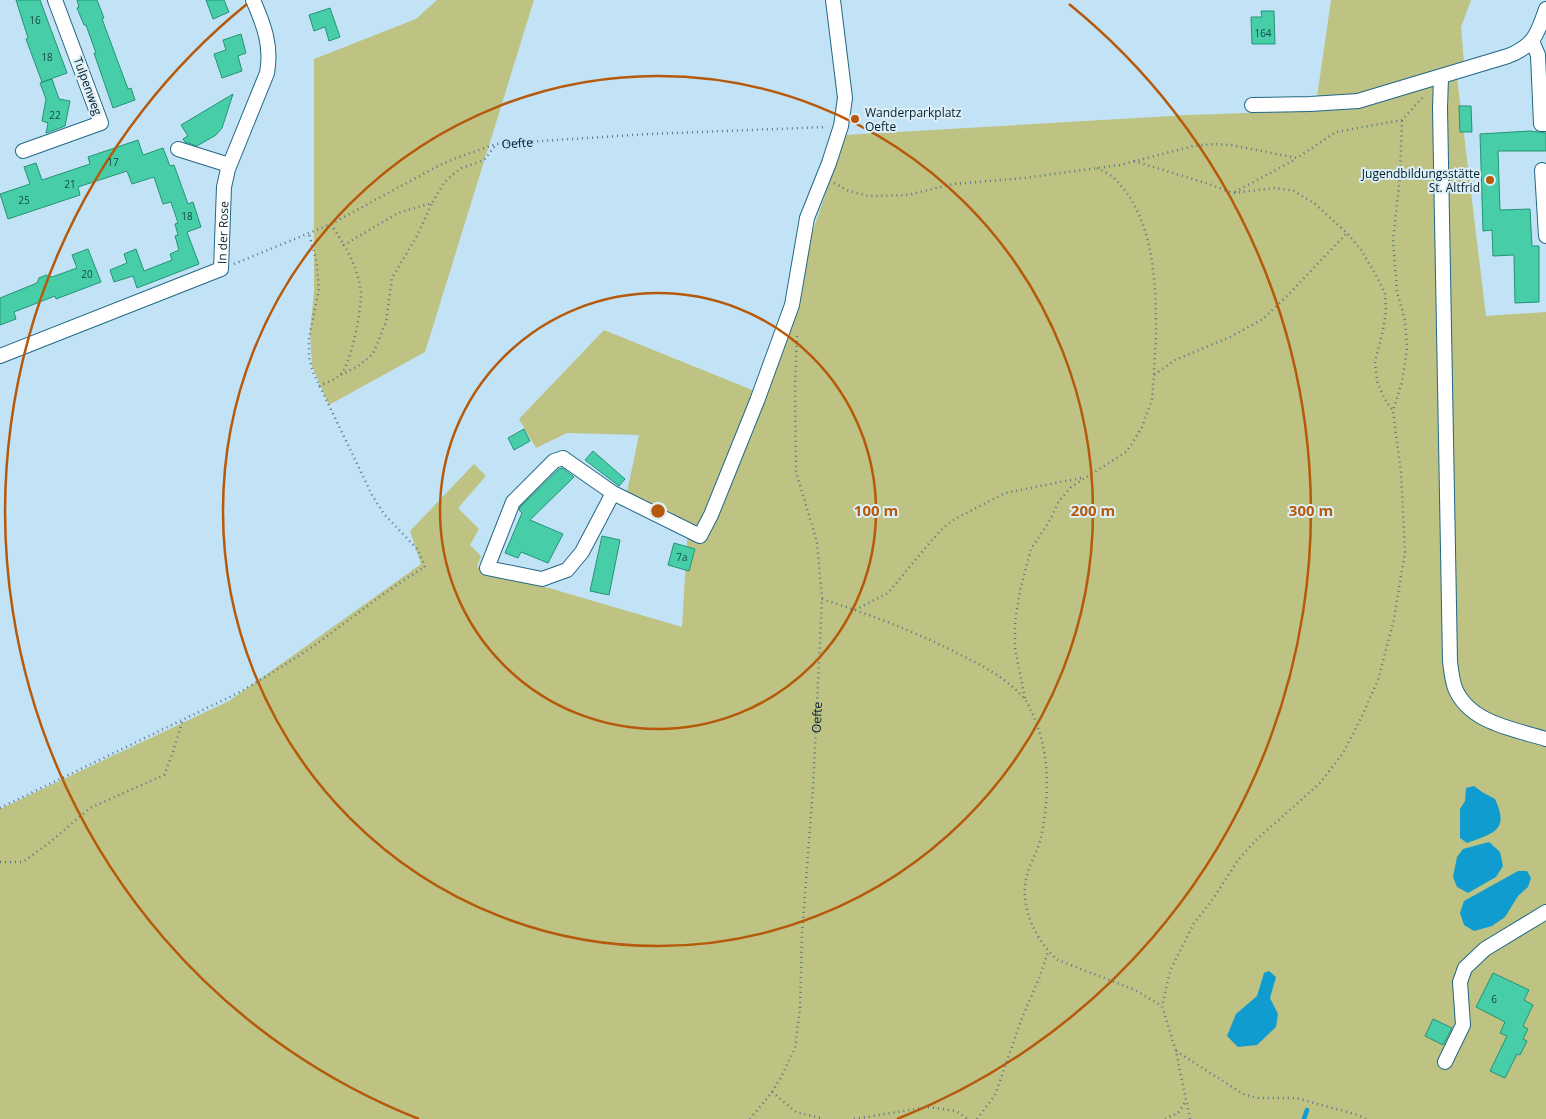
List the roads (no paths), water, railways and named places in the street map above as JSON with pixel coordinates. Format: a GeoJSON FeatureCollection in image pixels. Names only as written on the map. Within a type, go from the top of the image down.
{"type":"FeatureCollection","features":[{"type":"Feature","properties":{"kind":"street","name":"Tulpenweg"},"geometry":{"type":"LineString","coordinates":[[23,151],[101,122],[55,0]]}},
{"type":"Feature","properties":{"kind":"street","name":"In der Rose"},"geometry":{"type":"LineString","coordinates":[[0,356],[221,269],[224,187],[229,165],[267,73],[269,61],[266,32],[253,0]]}},
{"type":"Feature","properties":{"kind":"street"},"geometry":{"type":"LineString","coordinates":[[614,493],[582,552],[567,570],[542,579],[487,568],[513,502],[554,461],[563,458],[614,493],[700,536],[714,508],[792,305],[807,218],[841,126],[845,98],[833,0]]}},
{"type":"Feature","properties":{"kind":"street"},"geometry":{"type":"LineString","coordinates":[[1252,105],[1358,101],[1516,53],[1532,41],[1540,28],[1546,9]]}},
{"type":"Feature","properties":{"kind":"street"},"geometry":{"type":"LineString","coordinates":[[1532,41],[1542,65],[1539,80],[1541,124],[1546,124]]}},
{"type":"Feature","properties":{"kind":"street"},"geometry":{"type":"LineString","coordinates":[[1441,77],[1450,661],[1455,688],[1464,705],[1482,718],[1546,740]]}},
{"type":"Feature","properties":{"kind":"street"},"geometry":{"type":"LineString","coordinates":[[178,149],[229,165]]}},
{"type":"Feature","properties":{"kind":"street"},"geometry":{"type":"LineString","coordinates":[[1542,170],[1546,236]]}},
{"type":"Feature","properties":{"kind":"street"},"geometry":{"type":"LineString","coordinates":[[1445,1062],[1463,1026],[1460,982],[1465,968],[1485,949],[1546,912]]}},
{"type":"Feature","properties":{"kind":"water"},"geometry":{"type":"Polygon","coordinates":[[[1474,786],[1495,799],[1501,818],[1500,824],[1491,833],[1467,843],[1460,838],[1460,809],[1465,801],[1466,788],[1474,786]]]}},
{"type":"Feature","properties":{"kind":"water"},"geometry":{"type":"Polygon","coordinates":[[[1489,842],[1500,852],[1503,866],[1496,877],[1468,893],[1457,887],[1453,877],[1457,857],[1463,849],[1489,842]]]}},
{"type":"Feature","properties":{"kind":"water"},"geometry":{"type":"Polygon","coordinates":[[[1518,871],[1527,871],[1531,878],[1528,887],[1518,896],[1505,917],[1492,926],[1474,931],[1464,925],[1460,913],[1464,901],[1518,871]]]}},
{"type":"Feature","properties":{"kind":"water"},"geometry":{"type":"Polygon","coordinates":[[[1269,971],[1276,977],[1270,998],[1278,1014],[1276,1027],[1257,1045],[1238,1047],[1227,1036],[1236,1014],[1257,996],[1264,973],[1269,971]]]}},
{"type":"Feature","properties":{"kind":"waterway"},"geometry":{"type":"LineString","coordinates":[[1304,1119],[1307,1110]]}},
{"type":"Feature","properties":{"kind":"place","name":"Wanderparkplatz Oefte"},"geometry":{"type":"Point","coordinates":[855,119]}},
{"type":"Feature","properties":{"kind":"place","name":"Jugendbildungsstätte St. Altfrid"},"geometry":{"type":"Point","coordinates":[1490,180]}}]}
